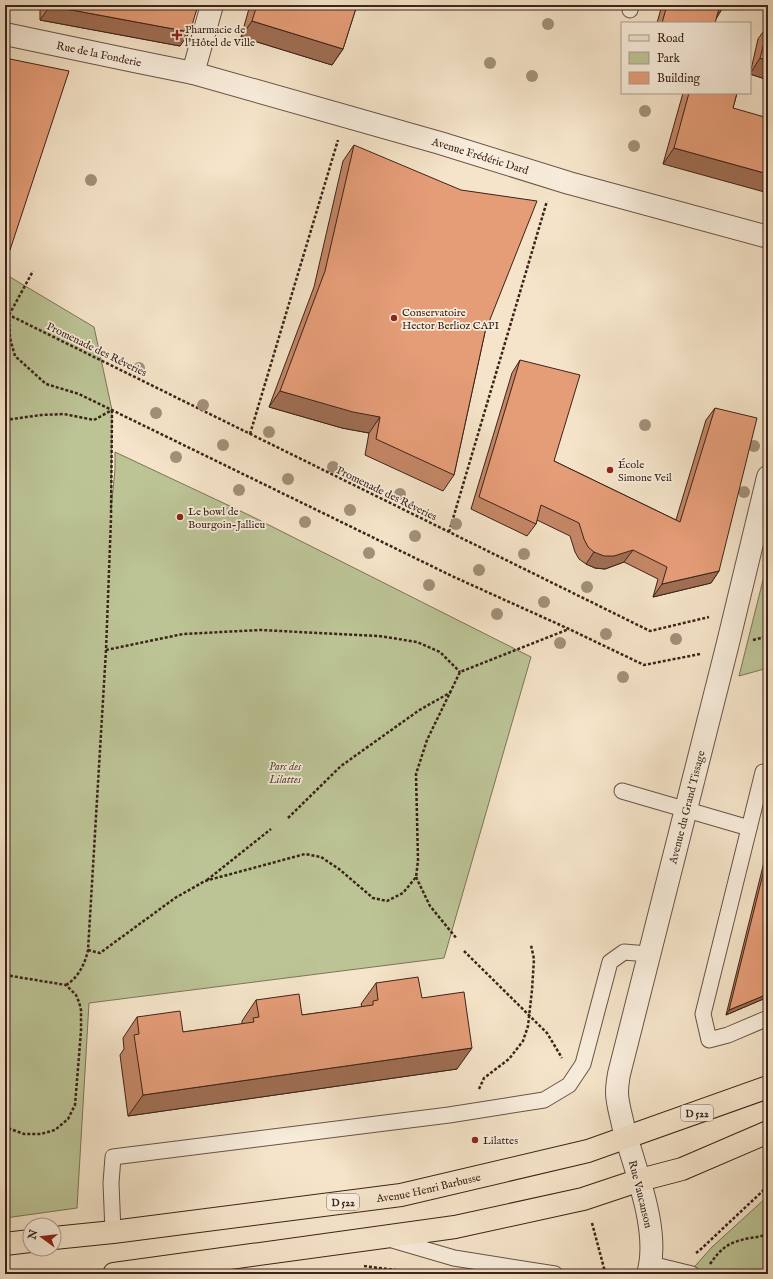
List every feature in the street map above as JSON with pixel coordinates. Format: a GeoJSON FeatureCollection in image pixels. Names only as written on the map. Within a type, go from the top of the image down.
{"type":"FeatureCollection","features":[{"type":"Feature","properties":{"kind":"main road","name":"Avenue Henri Barbusse"},"geometry":{"type":"LineString","coordinates":[[62,1237],[401,1195],[588,1151],[768,1087]]}},
{"type":"Feature","properties":{"kind":"main road"},"geometry":{"type":"LineString","coordinates":[[114,1274],[200,1268],[383,1237],[455,1227],[583,1199],[640,1180],[682,1169],[768,1132]]}},
{"type":"Feature","properties":{"kind":"main road"},"geometry":{"type":"LineString","coordinates":[[5,1244],[22,1242]]}},
{"type":"Feature","properties":{"kind":"street"},"geometry":{"type":"LineString","coordinates":[[193,73],[212,5]]}},
{"type":"Feature","properties":{"kind":"street","name":"Rue de la Fonderie"},"geometry":{"type":"LineString","coordinates":[[5,34],[193,73]]}},
{"type":"Feature","properties":{"kind":"street","name":"Avenue Frédéric Dard"},"geometry":{"type":"LineString","coordinates":[[193,73],[440,143],[554,178],[768,237]]}},
{"type":"Feature","properties":{"kind":"street","name":"Avenue du Grand Tissage"},"geometry":{"type":"LineString","coordinates":[[627,1138],[620,1113],[617,1093],[618,1074],[727,647],[768,477]]}},
{"type":"Feature","properties":{"kind":"street","name":"Rue Vaucanson"},"geometry":{"type":"LineString","coordinates":[[627,1138],[640,1180],[651,1230],[650,1269]]}},
{"type":"Feature","properties":{"kind":"lane"},"geometry":{"type":"LineString","coordinates":[[768,774],[763,772],[703,1014],[709,1040],[728,1035],[768,1018]]}},
{"type":"Feature","properties":{"kind":"lane"},"geometry":{"type":"LineString","coordinates":[[622,791],[749,828]]}},
{"type":"Feature","properties":{"kind":"lane"},"geometry":{"type":"LineString","coordinates":[[112,1232],[111,1183],[113,1157],[474,1112],[544,1100],[569,1085],[583,1064],[610,962],[624,952],[648,954]]}},
{"type":"Feature","properties":{"kind":"lane"},"geometry":{"type":"LineString","coordinates":[[383,1237],[454,1258],[555,1274]]}},
{"type":"Feature","properties":{"kind":"lane"},"geometry":{"type":"LineString","coordinates":[[650,1269],[677,1270],[692,1274]]}},
{"type":"Feature","properties":{"kind":"path"},"geometry":{"type":"LineString","coordinates":[[250,434],[345,116]]}},
{"type":"Feature","properties":{"kind":"path"},"geometry":{"type":"LineString","coordinates":[[449,532],[554,178]]}},
{"type":"Feature","properties":{"kind":"path"},"geometry":{"type":"LineString","coordinates":[[33,271],[8,315],[10,338],[16,356],[46,384],[79,394],[454,577],[644,665],[704,654],[768,636]]}},
{"type":"Feature","properties":{"kind":"path","name":"Promenade des Rêveries"},"geometry":{"type":"LineString","coordinates":[[5,312],[8,315],[650,631],[736,610]]}},
{"type":"Feature","properties":{"kind":"path"},"geometry":{"type":"LineString","coordinates":[[5,420],[41,415],[64,414],[94,420],[112,410]]}},
{"type":"Feature","properties":{"kind":"path"},"geometry":{"type":"LineString","coordinates":[[66,985],[72,982],[79,973],[88,950],[106,650],[111,519],[112,410]]}},
{"type":"Feature","properties":{"kind":"path"},"geometry":{"type":"LineString","coordinates":[[205,881],[305,854],[321,857],[334,865],[373,898],[387,900],[403,893],[416,877],[418,861],[416,774],[427,740],[460,672],[569,629]]}},
{"type":"Feature","properties":{"kind":"path"},"geometry":{"type":"LineString","coordinates":[[106,650],[183,634],[260,630],[379,636],[418,642],[440,652],[460,672]]}},
{"type":"Feature","properties":{"kind":"path"},"geometry":{"type":"LineString","coordinates":[[288,818],[341,766],[418,711],[451,692]]}},
{"type":"Feature","properties":{"kind":"path"},"geometry":{"type":"LineString","coordinates":[[88,950],[100,953],[175,898],[205,881],[271,829]]}},
{"type":"Feature","properties":{"kind":"path"},"geometry":{"type":"LineString","coordinates":[[416,877],[430,906],[457,939]]}},
{"type":"Feature","properties":{"kind":"path"},"geometry":{"type":"LineString","coordinates":[[474,1112],[478,1090],[484,1078],[509,1059],[524,1041],[528,1026],[534,959],[531,945]]}},
{"type":"Feature","properties":{"kind":"path"},"geometry":{"type":"LineString","coordinates":[[464,952],[547,1033],[573,1078]]}},
{"type":"Feature","properties":{"kind":"path"},"geometry":{"type":"LineString","coordinates":[[5,975],[66,985],[76,995],[81,1010],[81,1031],[75,1105],[68,1119],[55,1130],[42,1134],[24,1134],[5,1127]]}},
{"type":"Feature","properties":{"kind":"path"},"geometry":{"type":"LineString","coordinates":[[677,1270],[683,1260],[700,1250],[768,1186]]}},
{"type":"Feature","properties":{"kind":"path"},"geometry":{"type":"LineString","coordinates":[[592,1223],[605,1272]]}},
{"type":"Feature","properties":{"kind":"path"},"geometry":{"type":"LineString","coordinates":[[707,1268],[719,1251],[736,1240],[764,1236],[768,1233]]}},
{"type":"Feature","properties":{"kind":"path"},"geometry":{"type":"LineString","coordinates":[[363,1266],[426,1274]]}},
{"type":"Feature","properties":{"kind":"green space","name":"Parc des Lilattes"},"geometry":{"type":"Polygon","coordinates":[[[5,274],[94,327],[112,410],[111,511],[115,452],[251,516],[531,657],[444,958],[89,1003],[77,1208],[5,1218],[5,274]]]}},
{"type":"Feature","properties":{"kind":"green space"},"geometry":{"type":"Polygon","coordinates":[[[768,560],[768,668],[739,676],[768,560]]]}},
{"type":"Feature","properties":{"kind":"green space"},"geometry":{"type":"Polygon","coordinates":[[[768,1196],[768,1274],[688,1274],[712,1247],[768,1196]]]}},
{"type":"Feature","properties":{"kind":"building"},"geometry":{"type":"Polygon","coordinates":[[[50,5],[198,5],[190,32],[50,5]]]}},
{"type":"Feature","properties":{"kind":"building"},"geometry":{"type":"Polygon","coordinates":[[[257,5],[357,5],[343,49],[252,21],[257,5]]]}},
{"type":"Feature","properties":{"kind":"building"},"geometry":{"type":"Polygon","coordinates":[[[667,5],[720,5],[715,22],[662,22],[667,5]]]}},
{"type":"Feature","properties":{"kind":"building"},"geometry":{"type":"Polygon","coordinates":[[[768,28],[768,61],[760,58],[768,28]]]}},
{"type":"Feature","properties":{"kind":"building"},"geometry":{"type":"Polygon","coordinates":[[[5,58],[69,71],[10,250],[5,248],[5,58]]]}},
{"type":"Feature","properties":{"kind":"building"},"geometry":{"type":"Polygon","coordinates":[[[689,94],[737,94],[733,108],[768,118],[768,174],[674,148],[689,94]]]}},
{"type":"Feature","properties":{"kind":"building","name":"Conservatoire Hector Berlioz CAPI"},"geometry":{"type":"Polygon","coordinates":[[[354,145],[461,190],[537,201],[485,332],[454,475],[376,439],[380,417],[353,412],[280,391],[325,271],[354,145]]]}},
{"type":"Feature","properties":{"kind":"building"},"geometry":{"type":"Polygon","coordinates":[[[520,360],[580,375],[554,461],[680,522],[715,408],[757,418],[719,571],[662,584],[667,567],[633,550],[614,556],[604,556],[594,552],[588,547],[579,523],[541,505],[536,524],[479,497],[520,360]]]}},
{"type":"Feature","properties":{"kind":"building"},"geometry":{"type":"Polygon","coordinates":[[[768,854],[768,994],[729,1010],[768,854]]]}},
{"type":"Feature","properties":{"kind":"building"},"geometry":{"type":"Polygon","coordinates":[[[418,977],[422,998],[464,992],[472,1048],[143,1095],[134,1035],[139,1034],[137,1017],[180,1011],[183,1032],[254,1022],[253,1018],[259,1017],[256,1000],[299,994],[302,1015],[373,1005],[373,1001],[378,1000],[376,983],[418,977]]]}},
{"type":"Feature","properties":{"kind":"place","name":"Pharmacie de l'Hôtel de Ville"},"geometry":{"type":"Point","coordinates":[177,35]}},
{"type":"Feature","properties":{"kind":"place","name":"Conservatoire Hector Berlioz CAPI"},"geometry":{"type":"Point","coordinates":[394,318]}},
{"type":"Feature","properties":{"kind":"place","name":"École Simone Veil"},"geometry":{"type":"Point","coordinates":[610,470]}},
{"type":"Feature","properties":{"kind":"place","name":"Le bowl de Bourgoin-Jallieu"},"geometry":{"type":"Point","coordinates":[180,517]}},
{"type":"Feature","properties":{"kind":"place","name":"Lilattes"},"geometry":{"type":"Point","coordinates":[475,1140]}}]}
